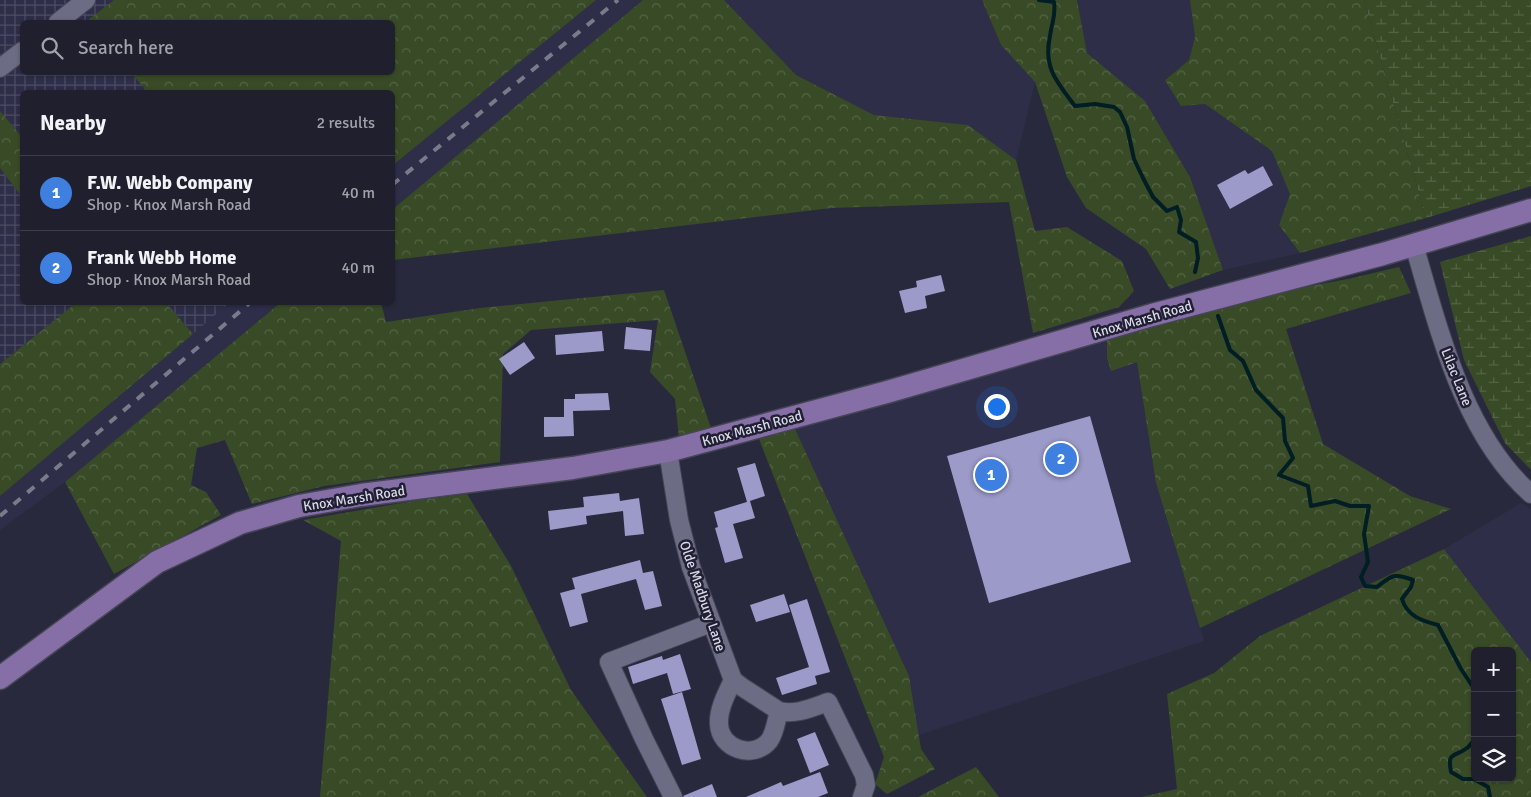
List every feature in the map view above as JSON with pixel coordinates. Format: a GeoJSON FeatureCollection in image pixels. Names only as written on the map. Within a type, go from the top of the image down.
{"type":"FeatureCollection","features":[{"type":"Feature","properties":{"kind":"main road","name":"Knox Marsh Road"},"geometry":{"type":"LineString","coordinates":[[0,678],[157,562],[240,522],[299,506],[355,496],[564,470],[668,451],[887,392],[1152,315],[1414,245],[1531,210]]}},
{"type":"Feature","properties":{"kind":"street"},"geometry":{"type":"LineString","coordinates":[[61,20],[86,0]]}},
{"type":"Feature","properties":{"kind":"street"},"geometry":{"type":"LineString","coordinates":[[0,68],[20,53]]}},
{"type":"Feature","properties":{"kind":"street","name":"Lilac Lane"},"geometry":{"type":"LineString","coordinates":[[1414,245],[1460,391],[1505,467],[1531,494]]}},
{"type":"Feature","properties":{"kind":"street","name":"Olde Madbury Lane"},"geometry":{"type":"LineString","coordinates":[[668,451],[674,491],[691,567],[734,680]]}},
{"type":"Feature","properties":{"kind":"street"},"geometry":{"type":"LineString","coordinates":[[673,797],[609,662],[711,623]]}},
{"type":"Feature","properties":{"kind":"street"},"geometry":{"type":"LineString","coordinates":[[779,712],[774,732],[769,741],[760,748],[751,751],[732,747],[720,732],[719,723],[726,696],[734,680],[779,712],[800,712],[828,702],[864,776],[866,785],[862,797]]}},
{"type":"Feature","properties":{"kind":"shaded area"},"geometry":{"type":"Polygon","coordinates":[[[0,0],[114,0],[88,20],[20,20],[20,75],[133,75],[146,90],[20,90],[20,135],[0,111],[0,0]]]}},
{"type":"Feature","properties":{"kind":"shaded area"},"geometry":{"type":"Polygon","coordinates":[[[596,0],[643,0],[395,207],[395,163],[596,0]]]}},
{"type":"Feature","properties":{"kind":"shaded area"},"geometry":{"type":"Polygon","coordinates":[[[724,0],[982,0],[1001,45],[1035,82],[1016,160],[968,125],[874,115],[796,75],[724,0]]]}},
{"type":"Feature","properties":{"kind":"shaded area"},"geometry":{"type":"Polygon","coordinates":[[[1077,0],[1190,0],[1195,37],[1189,60],[1165,79],[1205,104],[1272,151],[1290,194],[1279,225],[1300,253],[1223,270],[1190,177],[1145,101],[1087,53],[1077,0]]]}},
{"type":"Feature","properties":{"kind":"shaded area"},"geometry":{"type":"Polygon","coordinates":[[[0,168],[20,194],[20,305],[72,305],[0,364],[0,168]]]}},
{"type":"Feature","properties":{"kind":"shaded area"},"geometry":{"type":"Polygon","coordinates":[[[168,305],[227,305],[193,334],[168,305]]]}},
{"type":"Feature","properties":{"kind":"shaded area"},"geometry":{"type":"Polygon","coordinates":[[[227,305],[278,305],[65,482],[0,530],[0,496],[227,305]]]}},
{"type":"Feature","properties":{"kind":"shaded area"},"geometry":{"type":"Polygon","coordinates":[[[1107,339],[1107,358],[1137,361],[1156,483],[1204,641],[919,735],[909,676],[795,429],[1107,339]]]}},
{"type":"Feature","properties":{"kind":"shaded area"},"geometry":{"type":"Polygon","coordinates":[[[1521,503],[1531,509],[1531,662],[1444,549],[1521,503]]]}},
{"type":"Feature","properties":{"kind":"green space"},"geometry":{"type":"Polygon","coordinates":[[[114,0],[596,0],[395,163],[395,90],[146,90],[133,75],[395,75],[395,20],[88,20],[114,0]]]}},
{"type":"Feature","properties":{"kind":"green space"},"geometry":{"type":"Polygon","coordinates":[[[643,0],[724,0],[796,75],[874,115],[968,125],[1016,160],[1035,231],[1067,227],[1122,261],[1134,291],[1119,307],[1033,333],[1009,202],[832,208],[395,260],[395,207],[643,0]]]}},
{"type":"Feature","properties":{"kind":"green space"},"geometry":{"type":"Polygon","coordinates":[[[982,0],[1077,0],[1087,53],[1145,101],[1190,177],[1223,270],[1170,289],[1146,249],[1086,208],[1067,177],[1035,82],[1001,45],[982,0]]]}},
{"type":"Feature","properties":{"kind":"green space"},"geometry":{"type":"Polygon","coordinates":[[[1190,0],[1364,0],[1426,218],[1300,253],[1279,225],[1290,194],[1272,151],[1205,104],[1181,106],[1165,80],[1189,60],[1195,37],[1190,0]]]}},
{"type":"Feature","properties":{"kind":"green space"},"geometry":{"type":"Polygon","coordinates":[[[1364,0],[1531,0],[1531,186],[1426,218],[1364,0]]]}},
{"type":"Feature","properties":{"kind":"green space"},"geometry":{"type":"Polygon","coordinates":[[[0,111],[20,135],[20,194],[0,168],[0,111]]]}},
{"type":"Feature","properties":{"kind":"green space"},"geometry":{"type":"Polygon","coordinates":[[[1531,236],[1531,470],[1505,443],[1464,360],[1440,262],[1531,236]]]}},
{"type":"Feature","properties":{"kind":"green space"},"geometry":{"type":"Polygon","coordinates":[[[1399,267],[1411,293],[1286,329],[1323,444],[1410,496],[1451,509],[1200,628],[1156,483],[1137,362],[1111,371],[1107,358],[1107,339],[1288,290],[1399,267]]]}},
{"type":"Feature","properties":{"kind":"green space"},"geometry":{"type":"Polygon","coordinates":[[[664,290],[711,428],[679,438],[675,399],[650,372],[658,320],[531,330],[503,354],[500,462],[324,486],[252,504],[225,440],[197,448],[191,485],[206,492],[221,515],[114,574],[65,482],[278,305],[382,305],[386,322],[480,308],[664,290]]]}},
{"type":"Feature","properties":{"kind":"green space"},"geometry":{"type":"Polygon","coordinates":[[[72,305],[168,305],[193,334],[0,496],[0,364],[72,305]]]}},
{"type":"Feature","properties":{"kind":"green space"},"geometry":{"type":"Polygon","coordinates":[[[795,429],[909,676],[921,749],[935,769],[887,794],[875,784],[884,757],[759,439],[795,429]]]}},
{"type":"Feature","properties":{"kind":"green space"},"geometry":{"type":"Polygon","coordinates":[[[467,494],[511,566],[571,690],[647,797],[320,797],[341,541],[303,520],[419,500],[467,494]]]}},
{"type":"Feature","properties":{"kind":"green space"},"geometry":{"type":"Polygon","coordinates":[[[1444,549],[1531,662],[1531,797],[1141,797],[1177,789],[1167,694],[1214,673],[1260,636],[1444,549]]]}},
{"type":"Feature","properties":{"kind":"green space"},"geometry":{"type":"Polygon","coordinates":[[[976,767],[999,797],[918,797],[976,767]]]}},
{"type":"Feature","properties":{"kind":"building"},"geometry":{"type":"Polygon","coordinates":[[[1263,166],[1273,185],[1230,209],[1217,185],[1245,170],[1248,174],[1263,166]]]}},
{"type":"Feature","properties":{"kind":"building"},"geometry":{"type":"Polygon","coordinates":[[[941,275],[945,291],[925,296],[927,308],[905,313],[899,291],[917,287],[916,281],[941,275]]]}},
{"type":"Feature","properties":{"kind":"building"},"geometry":{"type":"Polygon","coordinates":[[[626,327],[652,330],[650,351],[624,349],[626,327]]]}},
{"type":"Feature","properties":{"kind":"building"},"geometry":{"type":"Polygon","coordinates":[[[602,331],[604,351],[556,355],[555,335],[602,331]]]}},
{"type":"Feature","properties":{"kind":"building"},"geometry":{"type":"Polygon","coordinates":[[[524,342],[535,358],[510,375],[499,359],[524,342]]]}},
{"type":"Feature","properties":{"kind":"building"},"geometry":{"type":"Polygon","coordinates":[[[608,393],[610,410],[573,411],[574,436],[544,437],[544,417],[564,417],[564,399],[575,399],[575,394],[608,393]]]}},
{"type":"Feature","properties":{"kind":"building"},"geometry":{"type":"Polygon","coordinates":[[[1090,416],[1131,562],[989,603],[947,456],[1090,416]]]}},
{"type":"Feature","properties":{"kind":"building"},"geometry":{"type":"Polygon","coordinates":[[[755,463],[765,496],[747,502],[737,468],[755,463]]]}},
{"type":"Feature","properties":{"kind":"building"},"geometry":{"type":"Polygon","coordinates":[[[619,493],[620,501],[639,498],[644,534],[625,536],[623,511],[586,516],[587,524],[550,530],[548,511],[584,507],[583,497],[619,493]]]}},
{"type":"Feature","properties":{"kind":"building"},"geometry":{"type":"Polygon","coordinates":[[[750,501],[755,518],[733,524],[743,558],[725,563],[715,528],[718,527],[714,512],[750,501]]]}},
{"type":"Feature","properties":{"kind":"building"},"geometry":{"type":"Polygon","coordinates":[[[640,560],[643,573],[653,571],[662,606],[645,610],[636,579],[581,594],[588,622],[570,627],[560,593],[575,589],[572,578],[640,560]]]}},
{"type":"Feature","properties":{"kind":"building"},"geometry":{"type":"Polygon","coordinates":[[[784,594],[790,612],[756,622],[750,605],[784,594]]]}},
{"type":"Feature","properties":{"kind":"building"},"geometry":{"type":"Polygon","coordinates":[[[807,599],[830,672],[815,676],[817,684],[782,695],[776,678],[809,667],[789,605],[807,599]]]}},
{"type":"Feature","properties":{"kind":"building"},"geometry":{"type":"Polygon","coordinates":[[[680,654],[691,689],[673,694],[667,673],[633,684],[628,667],[662,656],[663,660],[680,654]]]}},
{"type":"Feature","properties":{"kind":"building"},"geometry":{"type":"Polygon","coordinates":[[[682,692],[701,759],[682,765],[661,699],[682,692]]]}},
{"type":"Feature","properties":{"kind":"building"},"geometry":{"type":"Polygon","coordinates":[[[815,732],[829,765],[810,773],[797,739],[815,732]]]}},
{"type":"Feature","properties":{"kind":"building"},"geometry":{"type":"Polygon","coordinates":[[[820,772],[828,793],[818,797],[746,797],[781,782],[783,786],[820,772]]]}},
{"type":"Feature","properties":{"kind":"building"},"geometry":{"type":"Polygon","coordinates":[[[712,784],[717,797],[683,796],[712,784]]]}},
{"type":"Feature","properties":{"kind":"waterway"},"geometry":{"type":"LineString","coordinates":[[1039,0],[1054,2],[1048,57],[1057,82],[1075,106],[1095,104],[1114,107],[1120,112],[1127,127],[1134,159],[1153,197],[1167,211],[1177,207],[1181,220],[1179,232],[1196,242],[1198,258],[1195,272]]}},
{"type":"Feature","properties":{"kind":"waterway"},"geometry":{"type":"LineString","coordinates":[[1218,316],[1230,350],[1243,361],[1256,390],[1283,418],[1285,441],[1293,458],[1279,475],[1308,486],[1311,506],[1335,501],[1350,506],[1369,506],[1364,534],[1368,562],[1361,577],[1365,586],[1377,587],[1394,576],[1413,580],[1411,587],[1402,599],[1404,605],[1416,617],[1438,625],[1471,684]]}},
{"type":"Feature","properties":{"kind":"waterway"},"geometry":{"type":"LineString","coordinates":[[1471,744],[1453,756],[1450,761],[1451,772],[1463,779],[1471,779]]}},
{"type":"Feature","properties":{"kind":"waterway"},"geometry":{"type":"LineString","coordinates":[[1479,782],[1488,787],[1490,797]]}},
{"type":"Feature","properties":{"kind":"railway"},"geometry":{"type":"LineString","coordinates":[[395,183],[618,0]]}},
{"type":"Feature","properties":{"kind":"railway"},"geometry":{"type":"LineString","coordinates":[[0,516],[247,305]]}},
{"type":"Feature","properties":{"kind":"place","name":"Frank Webb Home"},"geometry":{"type":"Point","coordinates":[1061,459]}},
{"type":"Feature","properties":{"kind":"place","name":"F.W. Webb Company"},"geometry":{"type":"Point","coordinates":[991,475]}}]}
